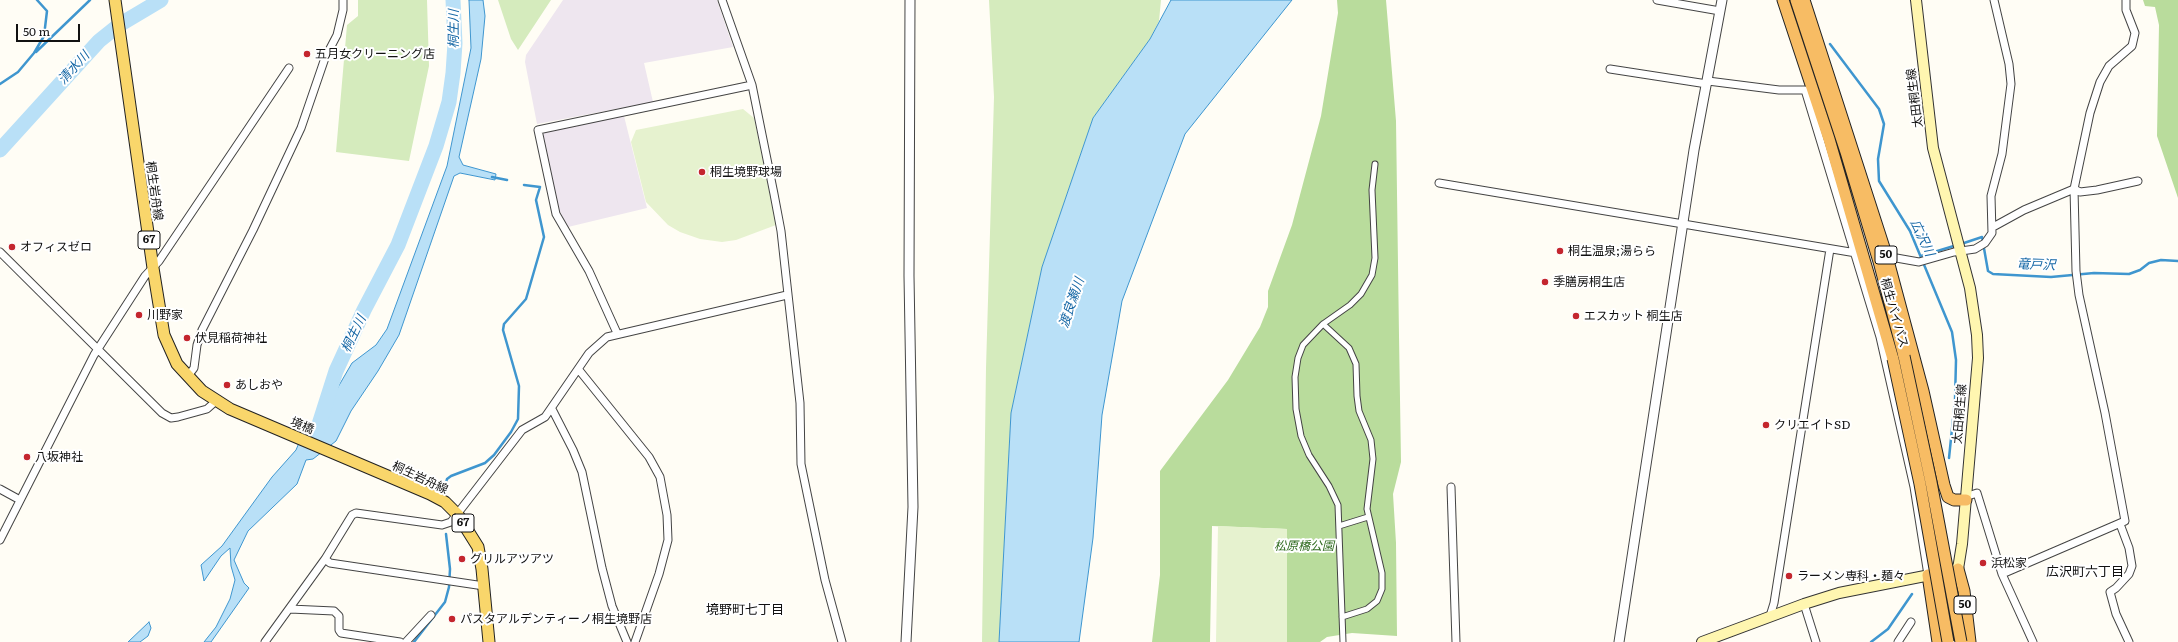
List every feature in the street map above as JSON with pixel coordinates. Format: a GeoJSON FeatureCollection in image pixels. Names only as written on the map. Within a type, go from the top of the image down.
{"type":"FeatureCollection","features":[{"type":"Feature","properties":{"kind":"highway"},"geometry":{"type":"LineString","coordinates":[[1778,0],[1805,90]]}},
{"type":"Feature","properties":{"kind":"highway","name":"桐生バイパス"},"geometry":{"type":"LineString","coordinates":[[1783,0],[1829,140],[1893,359],[1922,491],[1948,642]]}},
{"type":"Feature","properties":{"kind":"highway","name":"桐生バイパス"},"geometry":{"type":"LineString","coordinates":[[1796,0],[1848,160],[1880,265],[1904,356],[1931,482],[1961,642]]}},
{"type":"Feature","properties":{"kind":"highway","name":"50"},"geometry":{"type":"LineString","coordinates":[[1804,0],[1884,256],[1923,391],[1944,485],[1948,497],[1954,500],[1966,500]]}},
{"type":"Feature","properties":{"kind":"highway","name":"50"},"geometry":{"type":"LineString","coordinates":[[1958,569],[1964,591],[1970,642]]}},
{"type":"Feature","properties":{"kind":"highway"},"geometry":{"type":"LineString","coordinates":[[1928,575],[1938,642]]}},
{"type":"Feature","properties":{"kind":"main road","name":"桐生岩舟線"},"geometry":{"type":"LineString","coordinates":[[114,0],[153,268],[168,346],[177,364],[202,391],[216,401],[238,413]]}},
{"type":"Feature","properties":{"kind":"main road","name":"太田桐生線"},"geometry":{"type":"LineString","coordinates":[[1916,0],[1934,148],[1970,288],[1977,335],[1977,371],[1966,500],[1958,569]]}},
{"type":"Feature","properties":{"kind":"main road","name":"境橋"},"geometry":{"type":"LineString","coordinates":[[238,413],[356,463]]}},
{"type":"Feature","properties":{"kind":"main road","name":"桐生岩舟線"},"geometry":{"type":"LineString","coordinates":[[356,463],[430,494],[445,502],[458,514],[478,547],[484,586],[489,642]]}},
{"type":"Feature","properties":{"kind":"main road"},"geometry":{"type":"LineString","coordinates":[[1702,642],[1804,604],[1869,586],[1958,569]]}},
{"type":"Feature","properties":{"kind":"street"},"geometry":{"type":"LineString","coordinates":[[188,376],[194,368],[196,350],[202,330],[254,230],[300,128],[326,58],[337,35],[343,10],[343,0]]}},
{"type":"Feature","properties":{"kind":"street"},"geometry":{"type":"LineString","coordinates":[[722,0],[752,86],[781,231],[800,403],[801,464],[825,580],[842,642]]}},
{"type":"Feature","properties":{"kind":"street"},"geometry":{"type":"LineString","coordinates":[[906,642],[913,507],[909,276],[910,0]]}},
{"type":"Feature","properties":{"kind":"street"},"geometry":{"type":"LineString","coordinates":[[1657,0],[1720,11]]}},
{"type":"Feature","properties":{"kind":"street"},"geometry":{"type":"LineString","coordinates":[[1619,642],[1682,225],[1722,0]]}},
{"type":"Feature","properties":{"kind":"street"},"geometry":{"type":"LineString","coordinates":[[1884,256],[1923,261],[1975,249],[1989,239],[1993,227],[1991,196],[2002,154],[2011,84],[2009,64],[1994,0]]}},
{"type":"Feature","properties":{"kind":"street"},"geometry":{"type":"LineString","coordinates":[[2002,574],[2125,521],[2105,413],[2079,295],[2076,271],[2074,189],[2090,113],[2100,82],[2109,66],[2132,46],[2135,33],[2126,10],[2126,0]]}},
{"type":"Feature","properties":{"kind":"street"},"geometry":{"type":"LineString","coordinates":[[0,540],[98,350],[145,276],[153,268],[190,216],[289,68]]}},
{"type":"Feature","properties":{"kind":"street"},"geometry":{"type":"LineString","coordinates":[[1610,69],[1779,90],[1805,90],[1856,252],[1880,337],[1901,422],[1920,515],[1928,575]]}},
{"type":"Feature","properties":{"kind":"street"},"geometry":{"type":"LineString","coordinates":[[617,333],[589,271],[556,214],[538,130],[752,86]]}},
{"type":"Feature","properties":{"kind":"street"},"geometry":{"type":"LineString","coordinates":[[1342,642],[1338,505],[1335,496],[1309,456],[1301,436],[1296,409],[1295,377],[1298,358],[1303,344],[1323,324],[1350,305],[1361,294],[1372,275],[1375,258],[1372,190],[1375,164]]}},
{"type":"Feature","properties":{"kind":"street"},"geometry":{"type":"LineString","coordinates":[[1993,227],[2029,207],[2074,189],[2080,192],[2138,181]]}},
{"type":"Feature","properties":{"kind":"street"},"geometry":{"type":"LineString","coordinates":[[1439,183],[1682,225],[1856,252]]}},
{"type":"Feature","properties":{"kind":"street"},"geometry":{"type":"LineString","coordinates":[[1770,616],[1774,603],[1830,249]]}},
{"type":"Feature","properties":{"kind":"street"},"geometry":{"type":"LineString","coordinates":[[0,252],[150,403],[167,417],[178,417],[195,413],[207,408],[216,401]]}},
{"type":"Feature","properties":{"kind":"street"},"geometry":{"type":"LineString","coordinates":[[265,642],[325,559],[352,515],[356,513],[442,525],[451,522],[522,430],[546,417],[599,343],[617,333],[787,295]]}},
{"type":"Feature","properties":{"kind":"street"},"geometry":{"type":"LineString","coordinates":[[1323,324],[1349,348],[1356,364],[1357,396],[1360,411],[1371,440],[1373,459],[1367,509],[1382,573],[1382,589],[1377,601],[1367,609],[1342,617]]}},
{"type":"Feature","properties":{"kind":"street"},"geometry":{"type":"LineString","coordinates":[[579,370],[649,457],[660,477],[667,515],[668,540],[659,574],[635,642]]}},
{"type":"Feature","properties":{"kind":"street"},"geometry":{"type":"LineString","coordinates":[[552,409],[574,450],[582,472],[602,568],[612,606],[627,642]]}},
{"type":"Feature","properties":{"kind":"street"},"geometry":{"type":"LineString","coordinates":[[1451,487],[1456,642]]}},
{"type":"Feature","properties":{"kind":"street"},"geometry":{"type":"LineString","coordinates":[[0,489],[20,500]]}},
{"type":"Feature","properties":{"kind":"street"},"geometry":{"type":"LineString","coordinates":[[1966,500],[1968,496],[1977,493],[2002,574],[2033,642]]}},
{"type":"Feature","properties":{"kind":"street"},"geometry":{"type":"LineString","coordinates":[[1339,526],[1368,517]]}},
{"type":"Feature","properties":{"kind":"street"},"geometry":{"type":"LineString","coordinates":[[2120,524],[2129,548],[2132,566],[2129,574],[2116,588],[2110,592],[2116,614],[2129,642]]}},
{"type":"Feature","properties":{"kind":"street"},"geometry":{"type":"LineString","coordinates":[[325,559],[330,563],[484,586]]}},
{"type":"Feature","properties":{"kind":"street"},"geometry":{"type":"LineString","coordinates":[[1804,604],[1816,642]]}},
{"type":"Feature","properties":{"kind":"street"},"geometry":{"type":"LineString","coordinates":[[290,609],[334,611],[339,616],[339,630],[341,633],[400,642]]}},
{"type":"Feature","properties":{"kind":"street"},"geometry":{"type":"LineString","coordinates":[[406,642],[431,615]]}},
{"type":"Feature","properties":{"kind":"street"},"geometry":{"type":"LineString","coordinates":[[1898,642],[1911,622]]}},
{"type":"Feature","properties":{"kind":"shaded area"},"geometry":{"type":"Polygon","coordinates":[[[563,0],[717,0],[733,47],[644,63],[653,102],[537,124],[525,62],[526,55],[563,0]]]}},
{"type":"Feature","properties":{"kind":"shaded area"},"geometry":{"type":"Polygon","coordinates":[[[624,116],[647,208],[568,227],[559,210],[543,135],[545,132],[624,116]]]}},
{"type":"Feature","properties":{"kind":"green space"},"geometry":{"type":"Polygon","coordinates":[[[358,0],[427,0],[429,66],[409,161],[336,152],[347,25],[358,16],[358,0]]]}},
{"type":"Feature","properties":{"kind":"green space"},"geometry":{"type":"Polygon","coordinates":[[[498,0],[551,0],[518,50],[511,39],[498,0]]]}},
{"type":"Feature","properties":{"kind":"green space"},"geometry":{"type":"Polygon","coordinates":[[[989,0],[1161,0],[1159,21],[1150,39],[1093,118],[1042,267],[1011,413],[999,642],[982,642],[986,368],[994,97],[989,0]]]}},
{"type":"Feature","properties":{"kind":"green space","name":"松原橋公園"},"geometry":{"type":"Polygon","coordinates":[[[1337,0],[1386,0],[1396,121],[1401,462],[1393,494],[1396,543],[1397,636],[1352,633],[1327,637],[1320,642],[1287,642],[1287,529],[1212,526],[1210,642],[1152,642],[1160,575],[1160,471],[1228,380],[1260,327],[1268,307],[1268,291],[1292,225],[1321,116],[1338,13],[1337,0]]]}},
{"type":"Feature","properties":{"kind":"green space"},"geometry":{"type":"Polygon","coordinates":[[[2143,0],[2178,0],[2178,198],[2157,136],[2159,25],[2155,7],[2145,6],[2143,0]]]}},
{"type":"Feature","properties":{"kind":"green space","name":"桐生境野球場"},"geometry":{"type":"Polygon","coordinates":[[[743,109],[754,118],[776,225],[736,240],[722,242],[700,239],[680,232],[668,225],[646,202],[631,142],[636,130],[743,109]]]}},
{"type":"Feature","properties":{"kind":"green space"},"geometry":{"type":"Polygon","coordinates":[[[1218,526],[1287,529],[1287,642],[1216,642],[1218,526]]]}},
{"type":"Feature","properties":{"kind":"water"},"geometry":{"type":"Polygon","coordinates":[[[469,0],[483,0],[485,16],[481,59],[459,157],[463,165],[496,174],[495,180],[460,173],[454,176],[399,335],[378,371],[351,411],[336,441],[313,459],[306,460],[297,484],[248,531],[234,560],[244,583],[249,588],[211,642],[204,642],[216,627],[230,599],[235,580],[231,566],[230,548],[221,556],[204,581],[201,565],[222,546],[272,477],[296,450],[306,426],[310,424],[316,425],[352,363],[376,345],[387,329],[447,166],[471,48],[469,0]]]}},
{"type":"Feature","properties":{"kind":"water","name":"渡良瀬川"},"geometry":{"type":"Polygon","coordinates":[[[1171,0],[1292,0],[1185,134],[1122,301],[1102,415],[1093,538],[1079,642],[999,642],[1011,413],[1042,267],[1093,118],[1150,39],[1171,0]]]}},
{"type":"Feature","properties":{"kind":"water"},"geometry":{"type":"Polygon","coordinates":[[[149,622],[151,628],[148,636],[140,642],[128,642],[149,622]]]}},
{"type":"Feature","properties":{"kind":"waterway"},"geometry":{"type":"LineString","coordinates":[[0,84],[18,72],[34,53],[44,36],[47,11],[37,0]]}},
{"type":"Feature","properties":{"kind":"waterway"},"geometry":{"type":"LineString","coordinates":[[36,52],[90,0]]}},
{"type":"Feature","properties":{"kind":"waterway","name":"清水川"},"geometry":{"type":"LineString","coordinates":[[0,150],[99,41],[119,25],[161,0]]}},
{"type":"Feature","properties":{"kind":"waterway","name":"桐生川"},"geometry":{"type":"LineString","coordinates":[[314,440],[336,371],[364,310],[398,245],[436,146],[449,102],[453,73],[455,43],[453,0]]}},
{"type":"Feature","properties":{"kind":"waterway","name":"広沢川"},"geometry":{"type":"LineString","coordinates":[[1830,44],[1879,109],[1884,124],[1878,159],[1879,181],[1910,231],[1952,332],[1956,360],[1955,400],[1949,458]]}},
{"type":"Feature","properties":{"kind":"waterway"},"geometry":{"type":"LineString","coordinates":[[492,177],[507,180]]}},
{"type":"Feature","properties":{"kind":"waterway"},"geometry":{"type":"LineString","coordinates":[[443,492],[447,479],[451,476],[485,463],[494,455],[511,432],[518,419],[519,386],[503,330],[504,324],[526,299],[544,237],[536,200],[540,187],[524,185]]}},
{"type":"Feature","properties":{"kind":"waterway","name":"竜戸沢"},"geometry":{"type":"LineString","coordinates":[[1961,244],[1982,237],[1988,271],[1993,274],[2051,277],[2094,273],[2129,274],[2140,270],[2149,263],[2161,260],[2178,261]]}},
{"type":"Feature","properties":{"kind":"waterway","name":"竜戸沢"},"geometry":{"type":"LineString","coordinates":[[1921,256],[1957,245]]}},
{"type":"Feature","properties":{"kind":"waterway"},"geometry":{"type":"LineString","coordinates":[[414,642],[445,602],[449,587],[450,569],[446,534]]}},
{"type":"Feature","properties":{"kind":"waterway","name":"広沢川"},"geometry":{"type":"LineString","coordinates":[[1871,642],[1888,629],[1912,594]]}},
{"type":"Feature","properties":{"kind":"place","name":"五月女クリーニング店"},"geometry":{"type":"Point","coordinates":[307,54]}},
{"type":"Feature","properties":{"kind":"place","name":"桐生境野球場"},"geometry":{"type":"Point","coordinates":[702,172]}},
{"type":"Feature","properties":{"kind":"place","name":"オフィスゼロ"},"geometry":{"type":"Point","coordinates":[12,247]}},
{"type":"Feature","properties":{"kind":"place","name":"桐生温泉;湯らら"},"geometry":{"type":"Point","coordinates":[1560,251]}},
{"type":"Feature","properties":{"kind":"place","name":"季膳房桐生店"},"geometry":{"type":"Point","coordinates":[1545,282]}},
{"type":"Feature","properties":{"kind":"place","name":"川野家"},"geometry":{"type":"Point","coordinates":[139,315]}},
{"type":"Feature","properties":{"kind":"place","name":"エスカット 桐生店"},"geometry":{"type":"Point","coordinates":[1576,316]}},
{"type":"Feature","properties":{"kind":"place","name":"伏見稲荷神社"},"geometry":{"type":"Point","coordinates":[187,338]}},
{"type":"Feature","properties":{"kind":"place","name":"あしおや"},"geometry":{"type":"Point","coordinates":[227,385]}},
{"type":"Feature","properties":{"kind":"place","name":"クリエイトSD"},"geometry":{"type":"Point","coordinates":[1766,425]}},
{"type":"Feature","properties":{"kind":"place","name":"八坂神社"},"geometry":{"type":"Point","coordinates":[27,457]}},
{"type":"Feature","properties":{"kind":"place","name":"グリルアツアツ"},"geometry":{"type":"Point","coordinates":[462,559]}},
{"type":"Feature","properties":{"kind":"place","name":"浜松家"},"geometry":{"type":"Point","coordinates":[1983,563]}},
{"type":"Feature","properties":{"kind":"place","name":"ラーメン専科・麺々"},"geometry":{"type":"Point","coordinates":[1789,576]}},
{"type":"Feature","properties":{"kind":"place","name":"パスタアルデンティーノ桐生境野店"},"geometry":{"type":"Point","coordinates":[452,619]}},
{"type":"Feature","properties":{"kind":"district","name":"広沢町六丁目"},"geometry":{"type":"Point","coordinates":[2085,572]}},
{"type":"Feature","properties":{"kind":"district","name":"境野町七丁目"},"geometry":{"type":"Point","coordinates":[745,610]}}]}
